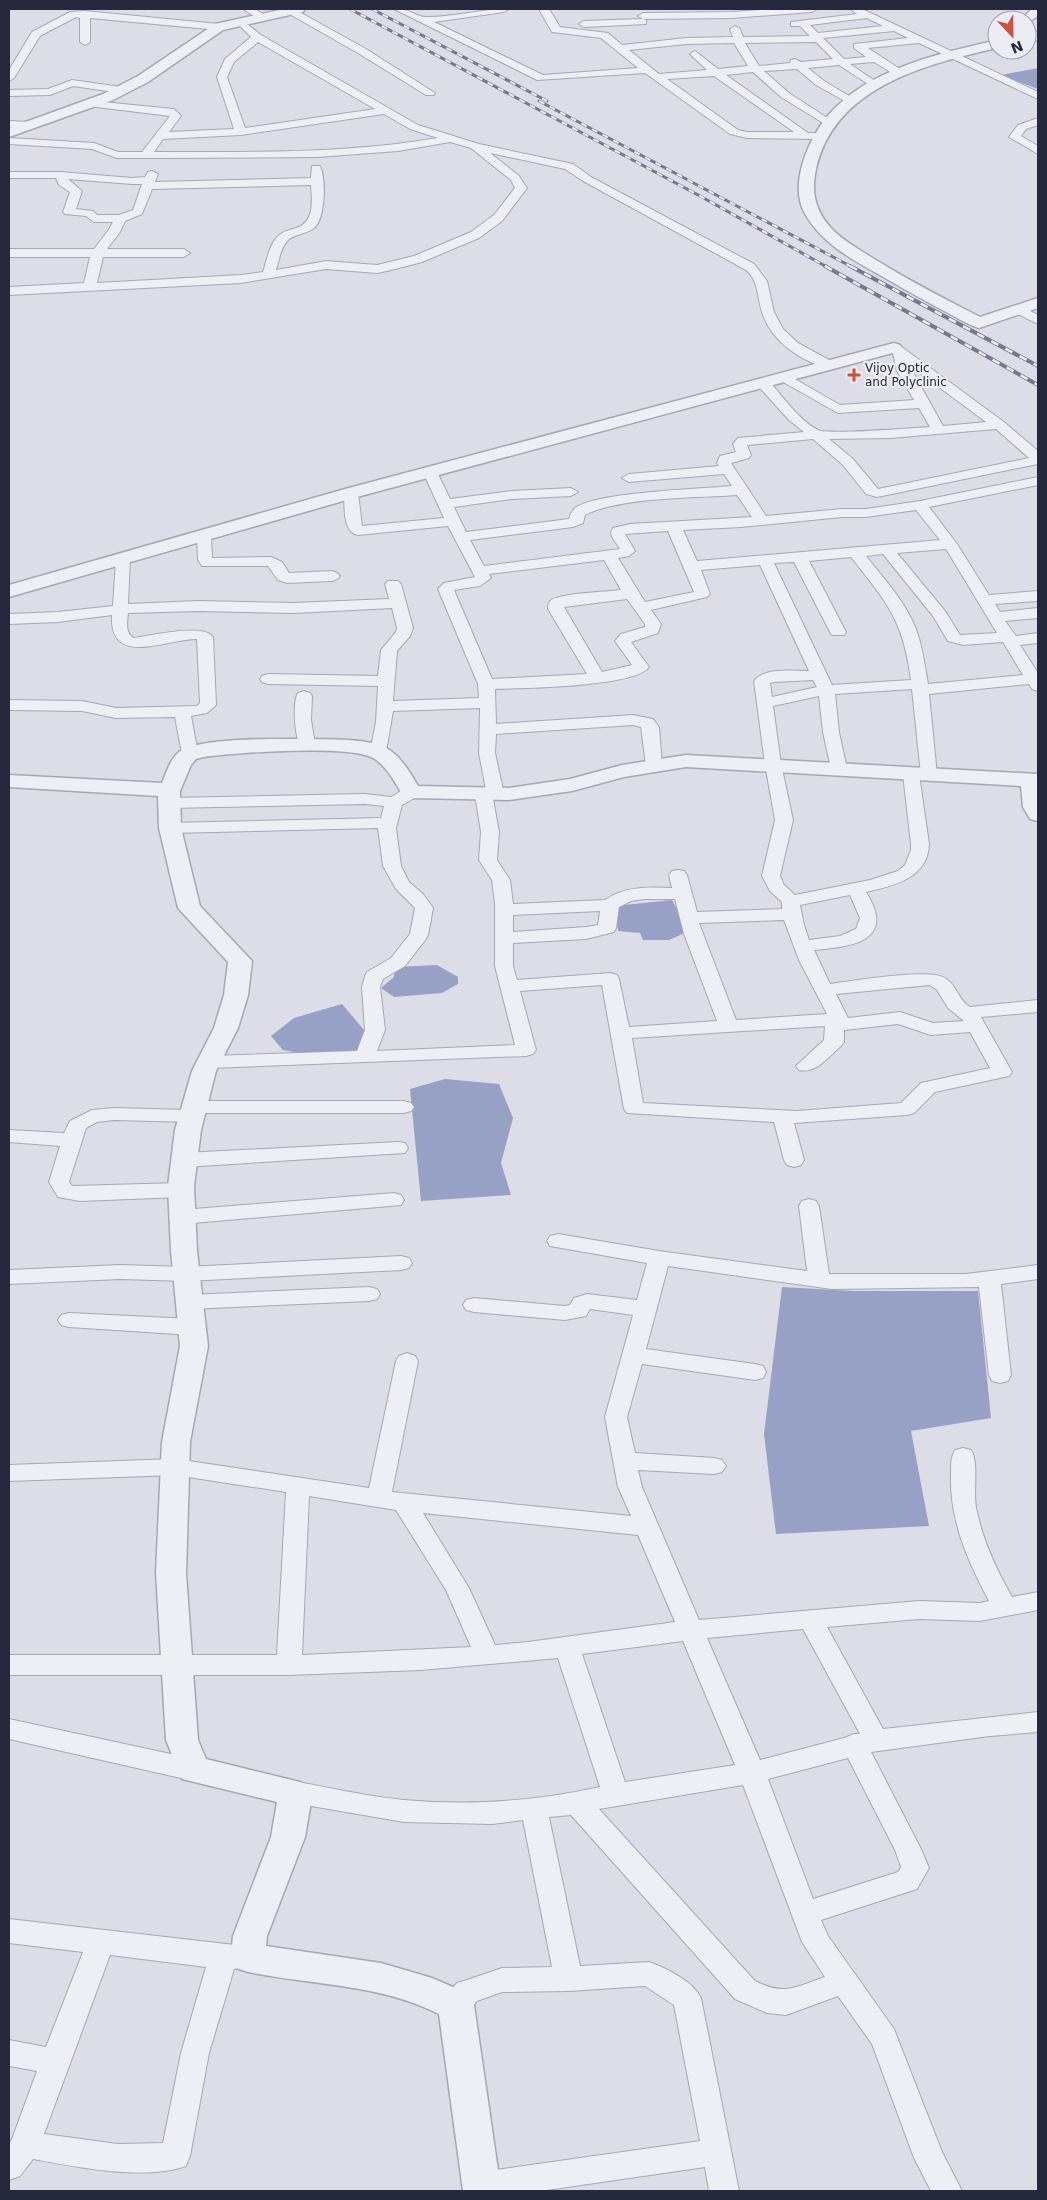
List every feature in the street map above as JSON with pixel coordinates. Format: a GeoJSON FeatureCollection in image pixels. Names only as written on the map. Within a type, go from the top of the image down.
{"type":"FeatureCollection","features":[{"type":"Feature","properties":{"kind":"street"},"geometry":{"type":"LineString","coordinates":[[248,9],[261,16]]}},
{"type":"Feature","properties":{"kind":"street"},"geometry":{"type":"LineString","coordinates":[[399,9],[541,78],[556,88]]}},
{"type":"Feature","properties":{"kind":"street"},"geometry":{"type":"LineString","coordinates":[[423,22],[504,9]]}},
{"type":"Feature","properties":{"kind":"street"},"geometry":{"type":"LineString","coordinates":[[544,9],[552,26],[560,32],[600,34],[734,132],[819,136]]}},
{"type":"Feature","properties":{"kind":"street"},"geometry":{"type":"LineString","coordinates":[[552,26],[710,12],[732,15],[812,9]]}},
{"type":"Feature","properties":{"kind":"street"},"geometry":{"type":"LineString","coordinates":[[855,9],[1038,96]]}},
{"type":"Feature","properties":{"kind":"street"},"geometry":{"type":"LineString","coordinates":[[9,77],[36,34],[74,14],[219,27],[294,10],[430,93]]}},
{"type":"Feature","properties":{"kind":"street"},"geometry":{"type":"LineString","coordinates":[[85,14],[85,42]]}},
{"type":"Feature","properties":{"kind":"street"},"geometry":{"type":"LineString","coordinates":[[732,15],[737,40],[754,69],[777,88],[828,123]]}},
{"type":"Feature","properties":{"kind":"street"},"geometry":{"type":"LineString","coordinates":[[790,24],[870,16]]}},
{"type":"Feature","properties":{"kind":"street"},"geometry":{"type":"LineString","coordinates":[[241,22],[256,37],[384,111],[421,130],[475,146],[573,168],[587,179],[750,267],[760,275],[768,314],[778,331],[798,351],[832,365]]}},
{"type":"Feature","properties":{"kind":"street"},"geometry":{"type":"LineString","coordinates":[[802,23],[855,74],[874,84]]}},
{"type":"Feature","properties":{"kind":"street"},"geometry":{"type":"LineString","coordinates":[[9,133],[92,104],[121,90],[151,74],[219,27]]}},
{"type":"Feature","properties":{"kind":"street"},"geometry":{"type":"LineString","coordinates":[[772,28],[799,66],[826,88],[850,101]]}},
{"type":"Feature","properties":{"kind":"street"},"geometry":{"type":"LineString","coordinates":[[620,48],[677,42],[816,37],[894,28]]}},
{"type":"Feature","properties":{"kind":"street"},"geometry":{"type":"LineString","coordinates":[[241,132],[222,76],[229,61],[256,37]]}},
{"type":"Feature","properties":{"kind":"street"},"geometry":{"type":"LineString","coordinates":[[899,72],[858,46],[920,40]]}},
{"type":"Feature","properties":{"kind":"street"},"geometry":{"type":"LineString","coordinates":[[987,47],[950,54],[899,72],[874,84],[850,101],[828,123],[819,136],[804,189],[812,212],[823,228],[866,260],[979,324],[1038,303]]}},
{"type":"Feature","properties":{"kind":"street"},"geometry":{"type":"LineString","coordinates":[[695,54],[714,72],[765,105],[804,135]]}},
{"type":"Feature","properties":{"kind":"street"},"geometry":{"type":"LineString","coordinates":[[658,77],[876,59]]}},
{"type":"Feature","properties":{"kind":"street"},"geometry":{"type":"LineString","coordinates":[[541,78],[647,70]]}},
{"type":"Feature","properties":{"kind":"street"},"geometry":{"type":"LineString","coordinates":[[9,93],[50,92],[72,83],[121,90]]}},
{"type":"Feature","properties":{"kind":"street"},"geometry":{"type":"LineString","coordinates":[[92,104],[173,112],[176,116],[145,155]]}},
{"type":"Feature","properties":{"kind":"street"},"geometry":{"type":"LineString","coordinates":[[159,136],[241,132],[384,111]]}},
{"type":"Feature","properties":{"kind":"street"},"geometry":{"type":"LineString","coordinates":[[1038,121],[1022,127],[1015,137],[1038,151]]}},
{"type":"Feature","properties":{"kind":"street"},"geometry":{"type":"LineString","coordinates":[[9,124],[30,125]]}},
{"type":"Feature","properties":{"kind":"street"},"geometry":{"type":"LineString","coordinates":[[9,141],[87,145],[99,147],[113,154],[163,155],[317,154],[404,147],[450,139]]}},
{"type":"Feature","properties":{"kind":"street"},"geometry":{"type":"LineString","coordinates":[[9,291],[241,279],[326,265],[377,269],[418,259],[475,235],[498,218],[521,188],[515,178],[475,146]]}},
{"type":"Feature","properties":{"kind":"street"},"geometry":{"type":"LineString","coordinates":[[268,276],[281,240],[314,222],[317,208],[317,154]]}},
{"type":"Feature","properties":{"kind":"street"},"geometry":{"type":"LineString","coordinates":[[58,175],[62,176],[63,183],[76,191],[69,212],[89,213],[94,218],[120,219],[138,212],[147,183],[163,155]]}},
{"type":"Feature","properties":{"kind":"street"},"geometry":{"type":"LineString","coordinates":[[9,175],[58,175],[147,183],[316,181]]}},
{"type":"Feature","properties":{"kind":"street"},"geometry":{"type":"LineString","coordinates":[[90,286],[97,254],[114,232],[120,219]]}},
{"type":"Feature","properties":{"kind":"street"},"geometry":{"type":"LineString","coordinates":[[14,256],[184,253]]}},
{"type":"Feature","properties":{"kind":"street"},"geometry":{"type":"LineString","coordinates":[[1020,310],[1038,320]]}},
{"type":"Feature","properties":{"kind":"street"},"geometry":{"type":"LineString","coordinates":[[897,350],[904,371],[939,431]]}},
{"type":"Feature","properties":{"kind":"street"},"geometry":{"type":"LineString","coordinates":[[9,591],[351,493],[832,365],[897,350],[999,425],[1038,459]]}},
{"type":"Feature","properties":{"kind":"street"},"geometry":{"type":"LineString","coordinates":[[783,378],[838,409],[923,404]]}},
{"type":"Feature","properties":{"kind":"street"},"geometry":{"type":"LineString","coordinates":[[764,384],[794,417],[848,462],[871,491],[877,493],[1038,459]]}},
{"type":"Feature","properties":{"kind":"street"},"geometry":{"type":"LineString","coordinates":[[849,421],[931,417]]}},
{"type":"Feature","properties":{"kind":"street"},"geometry":{"type":"LineString","coordinates":[[762,521],[724,463],[725,459],[744,455],[740,444],[743,441],[816,435],[870,435],[939,431],[999,425]]}},
{"type":"Feature","properties":{"kind":"street"},"geometry":{"type":"LineString","coordinates":[[629,478],[728,469]]}},
{"type":"Feature","properties":{"kind":"street"},"geometry":{"type":"LineString","coordinates":[[209,1062],[526,1050],[504,966],[504,910],[501,880],[488,860],[490,832],[486,753],[488,703],[486,684],[470,641],[446,589],[451,585],[481,580],[483,578],[460,537],[430,472]]}},
{"type":"Feature","properties":{"kind":"street"},"geometry":{"type":"LineString","coordinates":[[480,570],[609,556],[628,551],[628,548],[618,535],[618,531],[622,529],[762,521],[842,513],[866,513],[920,505],[1038,481]]}},
{"type":"Feature","properties":{"kind":"street"},"geometry":{"type":"LineString","coordinates":[[460,537],[573,523],[578,520],[577,515],[580,511],[604,503],[740,490]]}},
{"type":"Feature","properties":{"kind":"street"},"geometry":{"type":"LineString","coordinates":[[445,504],[512,495],[571,492]]}},
{"type":"Feature","properties":{"kind":"street"},"geometry":{"type":"LineString","coordinates":[[351,493],[355,528],[358,531],[453,521]]}},
{"type":"Feature","properties":{"kind":"street"},"geometry":{"type":"LineString","coordinates":[[621,1033],[839,1020],[803,946],[791,908],[776,887],[772,876],[784,820],[773,764],[762,681],[765,679],[920,687],[1036,682],[950,544],[920,505]]}},
{"type":"Feature","properties":{"kind":"street"},"geometry":{"type":"LineString","coordinates":[[640,608],[702,594],[692,566],[673,525]]}},
{"type":"Feature","properties":{"kind":"street"},"geometry":{"type":"LineString","coordinates":[[204,535],[204,556],[207,563],[271,561],[277,565],[283,577],[287,578],[332,576]]}},
{"type":"Feature","properties":{"kind":"street"},"geometry":{"type":"LineString","coordinates":[[692,566],[950,544]]}},
{"type":"Feature","properties":{"kind":"street"},"geometry":{"type":"LineString","coordinates":[[887,550],[940,614],[954,638],[963,640],[1008,636],[1038,638]]}},
{"type":"Feature","properties":{"kind":"street"},"geometry":{"type":"LineString","coordinates":[[689,918],[791,908],[856,890],[895,877],[912,869],[920,848],[920,774],[924,749],[920,687],[913,647],[905,623],[893,602],[855,552]]}},
{"type":"Feature","properties":{"kind":"street"},"geometry":{"type":"LineString","coordinates":[[486,684],[597,678],[632,672],[640,667],[623,641],[627,637],[652,630],[653,624],[640,608],[609,556]]}},
{"type":"Feature","properties":{"kind":"street"},"geometry":{"type":"LineString","coordinates":[[800,558],[838,632]]}},
{"type":"Feature","properties":{"kind":"street"},"geometry":{"type":"LineString","coordinates":[[9,704],[82,706],[121,713],[182,712],[201,710],[208,705],[205,637],[198,634],[143,643],[127,642],[121,636],[119,629],[122,609],[123,559]]}},
{"type":"Feature","properties":{"kind":"street"},"geometry":{"type":"LineString","coordinates":[[765,560],[822,682],[839,769]]}},
{"type":"Feature","properties":{"kind":"street"},"geometry":{"type":"LineString","coordinates":[[378,752],[385,706],[389,650],[404,633],[405,628],[393,584]]}},
{"type":"Feature","properties":{"kind":"street"},"geometry":{"type":"LineString","coordinates":[[597,678],[556,609],[556,604],[568,600],[631,594]]}},
{"type":"Feature","properties":{"kind":"street"},"geometry":{"type":"LineString","coordinates":[[984,600],[1038,596]]}},
{"type":"Feature","properties":{"kind":"street"},"geometry":{"type":"LineString","coordinates":[[1008,636],[1038,626],[1032,614],[1012,598]]}},
{"type":"Feature","properties":{"kind":"street"},"geometry":{"type":"LineString","coordinates":[[9,619],[58,617],[122,609],[198,606],[308,607],[398,603]]}},
{"type":"Feature","properties":{"kind":"street"},"geometry":{"type":"LineString","coordinates":[[994,617],[1032,614]]}},
{"type":"Feature","properties":{"kind":"street"},"geometry":{"type":"LineString","coordinates":[[1022,657],[1038,656]]}},
{"type":"Feature","properties":{"kind":"street"},"geometry":{"type":"LineString","coordinates":[[268,678],[386,681]]}},
{"type":"Feature","properties":{"kind":"street"},"geometry":{"type":"LineString","coordinates":[[765,702],[822,682]]}},
{"type":"Feature","properties":{"kind":"street"},"geometry":{"type":"LineString","coordinates":[[304,696],[303,720],[307,744]]}},
{"type":"Feature","properties":{"kind":"street"},"geometry":{"type":"LineString","coordinates":[[385,706],[488,703]]}},
{"type":"Feature","properties":{"kind":"street"},"geometry":{"type":"LineString","coordinates":[[182,712],[190,754]]}},
{"type":"Feature","properties":{"kind":"street"},"geometry":{"type":"LineString","coordinates":[[487,730],[642,722],[650,727],[654,766]]}},
{"type":"Feature","properties":{"kind":"street"},"geometry":{"type":"LineString","coordinates":[[194,1770],[182,1740],[171,1573],[176,1442],[194,1346],[182,1203],[184,1160],[193,1112],[204,1071],[226,1028],[236,995],[240,961],[188,908],[169,807],[183,761],[190,754],[228,749],[307,744],[362,748],[378,752],[394,766],[403,797],[386,828],[392,866],[402,886],[417,898],[424,908],[418,935],[398,962],[374,976],[371,987],[375,1030],[365,1057]]}},
{"type":"Feature","properties":{"kind":"street"},"geometry":{"type":"LineString","coordinates":[[169,807],[489,794],[572,785],[622,772],[686,761],[773,764],[1034,780],[1034,807],[1038,814]]}},
{"type":"Feature","properties":{"kind":"street"},"geometry":{"type":"LineString","coordinates":[[9,781],[169,807],[388,823]]}},
{"type":"Feature","properties":{"kind":"street"},"geometry":{"type":"LineString","coordinates":[[504,938],[586,933],[607,928],[610,905],[617,898],[680,884],[693,934],[729,1027]]}},
{"type":"Feature","properties":{"kind":"street"},"geometry":{"type":"LineString","coordinates":[[803,946],[856,938],[866,931],[869,920],[866,907],[856,890]]}},
{"type":"Feature","properties":{"kind":"street"},"geometry":{"type":"LineString","coordinates":[[504,910],[610,905]]}},
{"type":"Feature","properties":{"kind":"street"},"geometry":{"type":"LineString","coordinates":[[509,986],[610,979],[634,1109],[797,1117],[907,1109],[928,1087],[1002,1072],[972,1020],[949,999],[943,984],[938,979],[824,990]]}},
{"type":"Feature","properties":{"kind":"street"},"geometry":{"type":"LineString","coordinates":[[806,1066],[834,1042],[834,1027],[843,1024],[900,1018],[931,1029],[1038,1006]]}},
{"type":"Feature","properties":{"kind":"street"},"geometry":{"type":"LineString","coordinates":[[394,1200],[182,1203],[65,1192],[59,1182],[77,1125],[92,1116],[404,1107]]}},
{"type":"Feature","properties":{"kind":"street"},"geometry":{"type":"LineString","coordinates":[[782,1116],[794,1160]]}},
{"type":"Feature","properties":{"kind":"street"},"geometry":{"type":"LineString","coordinates":[[9,1136],[72,1140]]}},
{"type":"Feature","properties":{"kind":"street"},"geometry":{"type":"LineString","coordinates":[[184,1160],[398,1148]]}},
{"type":"Feature","properties":{"kind":"street"},"geometry":{"type":"LineString","coordinates":[[809,1206],[819,1281]]}},
{"type":"Feature","properties":{"kind":"street"},"geometry":{"type":"LineString","coordinates":[[558,1241],[659,1258],[832,1282],[966,1281],[1038,1272]]}},
{"type":"Feature","properties":{"kind":"street"},"geometry":{"type":"LineString","coordinates":[[659,1258],[616,1417],[630,1487],[752,1773],[816,1942],[884,2038],[929,2158],[947,2191]]}},
{"type":"Feature","properties":{"kind":"street"},"geometry":{"type":"LineString","coordinates":[[69,1320],[189,1301],[401,1263]]}},
{"type":"Feature","properties":{"kind":"street"},"geometry":{"type":"LineString","coordinates":[[9,1277],[120,1272],[189,1301],[369,1294]]}},
{"type":"Feature","properties":{"kind":"street"},"geometry":{"type":"LineString","coordinates":[[989,1278],[1000,1375]]}},
{"type":"Feature","properties":{"kind":"street"},"geometry":{"type":"LineString","coordinates":[[474,1305],[566,1313],[578,1311],[582,1303],[587,1301],[645,1309]]}},
{"type":"Feature","properties":{"kind":"street"},"geometry":{"type":"LineString","coordinates":[[633,1355],[755,1372]]}},
{"type":"Feature","properties":{"kind":"street"},"geometry":{"type":"LineString","coordinates":[[379,1498],[408,1361]]}},
{"type":"Feature","properties":{"kind":"street"},"geometry":{"type":"LineString","coordinates":[[963,1456],[962,1491],[966,1517],[978,1555],[1005,1607]]}},
{"type":"Feature","properties":{"kind":"street"},"geometry":{"type":"LineString","coordinates":[[625,1461],[714,1466]]}},
{"type":"Feature","properties":{"kind":"street"},"geometry":{"type":"LineString","coordinates":[[9,1473],[175,1467],[404,1502],[647,1527]]}},
{"type":"Feature","properties":{"kind":"street"},"geometry":{"type":"LineString","coordinates":[[289,1665],[298,1486]]}},
{"type":"Feature","properties":{"kind":"street"},"geometry":{"type":"LineString","coordinates":[[404,1502],[457,1588],[487,1655]]}},
{"type":"Feature","properties":{"kind":"street"},"geometry":{"type":"LineString","coordinates":[[9,1665],[289,1665],[487,1655],[690,1630],[810,1619],[919,1610],[980,1612],[1038,1601]]}},
{"type":"Feature","properties":{"kind":"street"},"geometry":{"type":"LineString","coordinates":[[805,1913],[907,1881],[915,1868],[865,1742],[810,1619]]}},
{"type":"Feature","properties":{"kind":"street"},"geometry":{"type":"LineString","coordinates":[[567,1646],[616,1794]]}},
{"type":"Feature","properties":{"kind":"street"},"geometry":{"type":"LineString","coordinates":[[9,1729],[288,1791],[404,1811],[492,1813],[577,1804],[616,1794],[752,1773],[865,1742],[990,1726],[1038,1722]]}},
{"type":"Feature","properties":{"kind":"street"},"geometry":{"type":"LineString","coordinates":[[101,1942],[17,2155],[145,2159],[175,2156],[195,2052],[235,1957],[250,1936],[288,1837],[294,1802],[288,1791]]}},
{"type":"Feature","properties":{"kind":"street"},"geometry":{"type":"LineString","coordinates":[[577,1804],[745,1990],[767,2001],[786,2003],[844,1982]]}},
{"type":"Feature","properties":{"kind":"street"},"geometry":{"type":"LineString","coordinates":[[534,1808],[546,1875],[569,1979]]}},
{"type":"Feature","properties":{"kind":"street"},"geometry":{"type":"LineString","coordinates":[[9,1930],[235,1957],[388,1979],[434,1992],[456,2005]]}},
{"type":"Feature","properties":{"kind":"street"},"geometry":{"type":"LineString","coordinates":[[716,2152],[482,2189],[456,2005],[467,1992],[502,1980],[569,1979],[649,1974],[686,1998],[724,2191]]}},
{"type":"Feature","properties":{"kind":"street"},"geometry":{"type":"LineString","coordinates":[[9,2053],[55,2061]]}},
{"type":"Feature","properties":{"kind":"water"},"geometry":{"type":"Polygon","coordinates":[[[1038,68],[1038,89],[1001,75],[1038,68]]]}},
{"type":"Feature","properties":{"kind":"water"},"geometry":{"type":"Polygon","coordinates":[[[672,900],[689,931],[669,940],[643,940],[640,933],[618,931],[615,906],[672,900]]]}},
{"type":"Feature","properties":{"kind":"water"},"geometry":{"type":"Polygon","coordinates":[[[437,965],[458,977],[458,984],[442,993],[394,997],[381,988],[394,977],[395,967],[437,965]]]}},
{"type":"Feature","properties":{"kind":"water"},"geometry":{"type":"Polygon","coordinates":[[[342,1004],[370,1037],[352,1055],[315,1056],[283,1050],[271,1036],[294,1018],[342,1004]]]}},
{"type":"Feature","properties":{"kind":"water"},"geometry":{"type":"Polygon","coordinates":[[[445,1079],[499,1084],[513,1118],[501,1163],[511,1195],[421,1201],[410,1089],[445,1079]]]}},
{"type":"Feature","properties":{"kind":"water"},"geometry":{"type":"Polygon","coordinates":[[[782,1287],[853,1291],[978,1291],[991,1418],[911,1431],[929,1526],[776,1534],[764,1434],[782,1287]]]}},
{"type":"Feature","properties":{"kind":"railway"},"geometry":{"type":"LineString","coordinates":[[350,9],[700,196],[827,267]]}},
{"type":"Feature","properties":{"kind":"railway"},"geometry":{"type":"LineString","coordinates":[[372,9],[547,101]]}},
{"type":"Feature","properties":{"kind":"railway"},"geometry":{"type":"LineString","coordinates":[[539,101],[852,267]]}},
{"type":"Feature","properties":{"kind":"railway"},"geometry":{"type":"LineString","coordinates":[[825,266],[1038,385]]}},
{"type":"Feature","properties":{"kind":"railway"},"geometry":{"type":"LineString","coordinates":[[850,266],[1038,366]]}},
{"type":"Feature","properties":{"kind":"place","name":"Vijoy Optic and Polyclinic"},"geometry":{"type":"Point","coordinates":[854,375]}}]}
